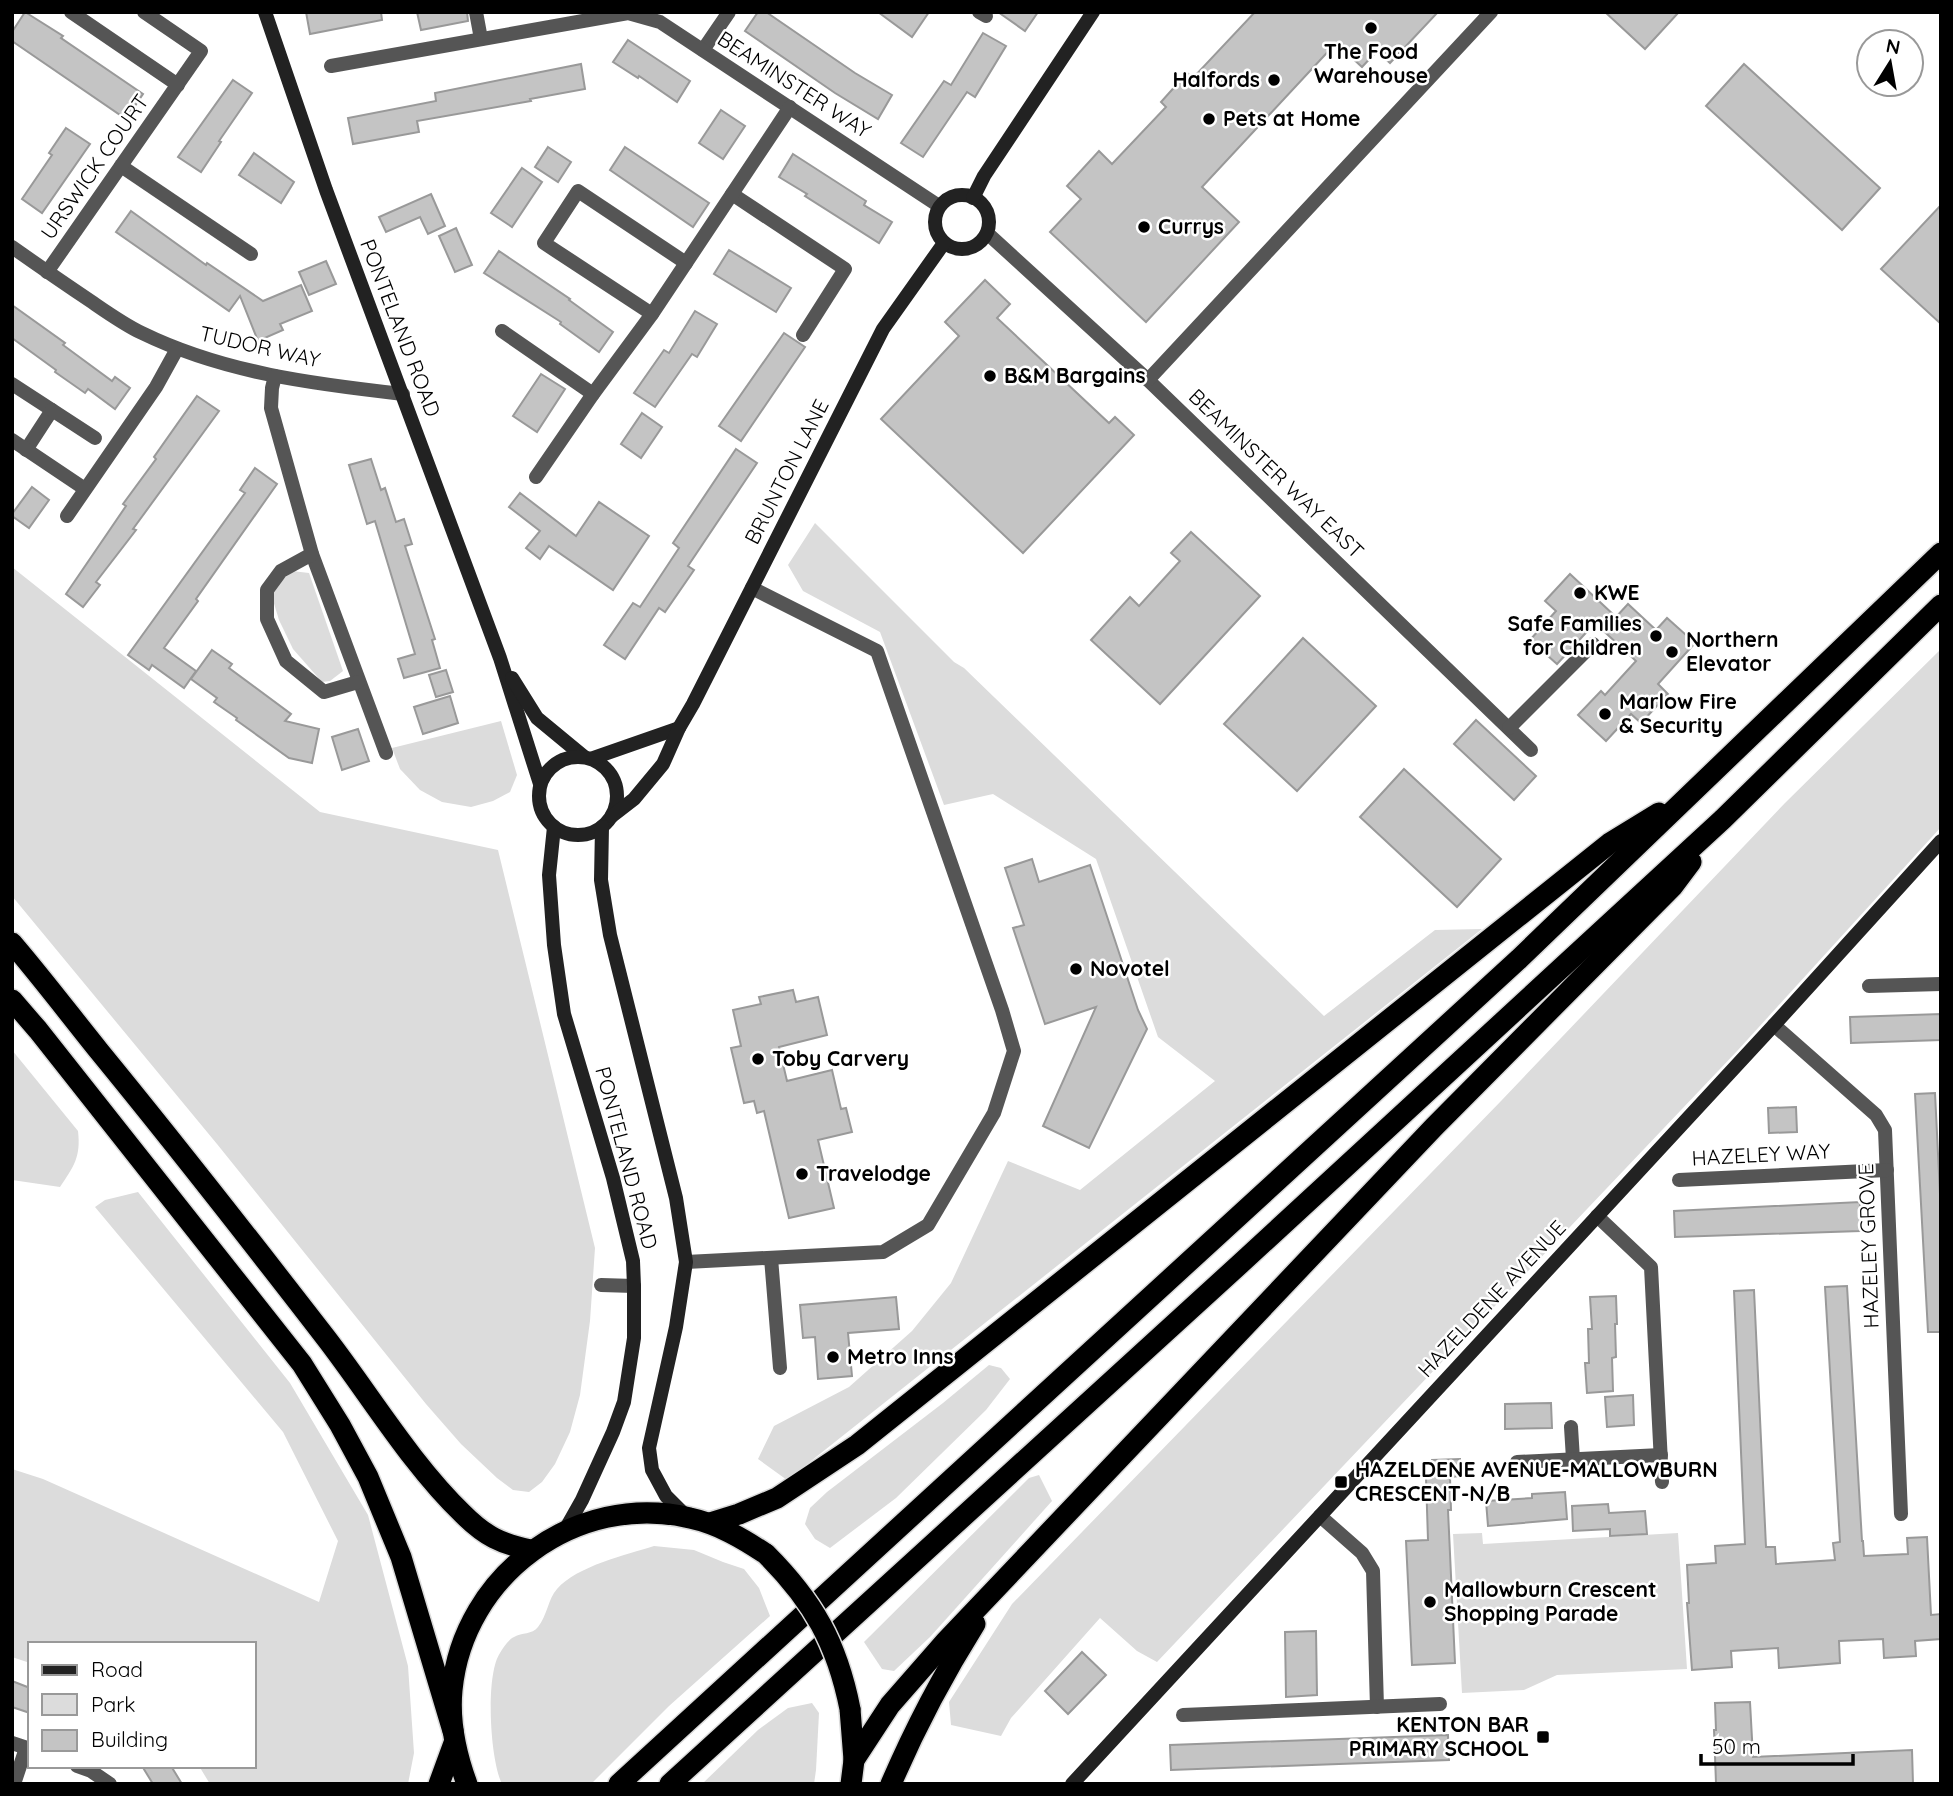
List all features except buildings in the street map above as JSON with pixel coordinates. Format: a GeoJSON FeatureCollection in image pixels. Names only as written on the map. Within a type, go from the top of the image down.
{"type":"FeatureCollection","features":[{"type":"Feature","properties":{"kind":"highway"},"geometry":{"type":"LineString","coordinates":[[620,1784],[1519,959],[1941,553]]}},
{"type":"Feature","properties":{"kind":"highway"},"geometry":{"type":"LineString","coordinates":[[670,1784],[1724,818],[1941,605]]}},
{"type":"Feature","properties":{"kind":"highway"},"geometry":{"type":"LineString","coordinates":[[710,1523],[777,1498],[857,1445],[1610,843],[1697,790]]}},
{"type":"Feature","properties":{"kind":"highway"},"geometry":{"type":"LineString","coordinates":[[854,1760],[890,1705],[946,1641],[1415,1146],[1673,886],[1724,818]]}},
{"type":"Feature","properties":{"kind":"highway"},"geometry":{"type":"LineString","coordinates":[[12,943],[175,1144],[437,1485],[462,1514],[489,1537],[508,1546],[531,1550]]}},
{"type":"Feature","properties":{"kind":"highway"},"geometry":{"type":"LineString","coordinates":[[12,1000],[302,1364],[340,1425],[368,1477],[401,1557],[467,1784]]}},
{"type":"Feature","properties":{"kind":"highway"},"geometry":{"type":"LineString","coordinates":[[439,1784],[454,1737],[452,1690],[460,1650],[477,1612],[501,1578],[531,1550],[565,1531],[594,1520],[625,1514],[656,1513],[710,1523],[739,1536],[766,1554],[794,1583],[822,1624],[844,1679],[853,1735],[851,1784]]}},
{"type":"Feature","properties":{"kind":"highway"},"geometry":{"type":"LineString","coordinates":[[891,1784],[914,1730],[944,1674],[997,1589]]}},
{"type":"Feature","properties":{"kind":"main road","name":"PONTELAND ROAD"},"geometry":{"type":"LineString","coordinates":[[265,12],[326,190],[500,657],[540,784]]}},
{"type":"Feature","properties":{"kind":"main road"},"geometry":{"type":"LineString","coordinates":[[973,198],[984,176],[1093,12]]}},
{"type":"Feature","properties":{"kind":"main road"},"geometry":{"type":"LineString","coordinates":[[955,196],[973,198],[985,209],[989,225],[982,241],[967,249],[944,243],[935,229],[939,206],[955,196]]}},
{"type":"Feature","properties":{"kind":"main road","name":"BRUNTON LANE"},"geometry":{"type":"LineString","coordinates":[[607,822],[634,799],[663,764],[883,329],[944,243]]}},
{"type":"Feature","properties":{"kind":"main road","name":"PONTELAND ROAD"},"geometry":{"type":"LineString","coordinates":[[500,657],[537,718],[588,757]]}},
{"type":"Feature","properties":{"kind":"main road"},"geometry":{"type":"LineString","coordinates":[[588,757],[614,778],[618,797],[607,822],[587,834],[569,834],[554,827],[544,815],[538,800],[540,784],[549,768],[564,758],[588,757],[679,728]]}},
{"type":"Feature","properties":{"kind":"main road","name":"PONTELAND ROAD"},"geometry":{"type":"LineString","coordinates":[[607,822],[601,880],[610,935],[676,1198],[686,1262],[676,1327],[649,1448],[652,1471],[666,1496],[687,1517]]}},
{"type":"Feature","properties":{"kind":"main road","name":"PONTELAND ROAD"},"geometry":{"type":"LineString","coordinates":[[554,827],[549,875],[554,945],[564,1014],[613,1178],[633,1261],[634,1286],[634,1338],[624,1402],[582,1500],[565,1531]]}},
{"type":"Feature","properties":{"kind":"main road","name":"HAZELDENE AVENUE"},"geometry":{"type":"LineString","coordinates":[[1072,1784],[1941,841]]}},
{"type":"Feature","properties":{"kind":"street","name":"URSWICK COURT"},"geometry":{"type":"LineString","coordinates":[[71,12],[178,85]]}},
{"type":"Feature","properties":{"kind":"street","name":"URSWICK COURT"},"geometry":{"type":"LineString","coordinates":[[47,272],[201,51],[144,12]]}},
{"type":"Feature","properties":{"kind":"street"},"geometry":{"type":"LineString","coordinates":[[476,12],[481,39]]}},
{"type":"Feature","properties":{"kind":"street"},"geometry":{"type":"LineString","coordinates":[[703,50],[729,12]]}},
{"type":"Feature","properties":{"kind":"street"},"geometry":{"type":"LineString","coordinates":[[1148,380],[1491,12]]}},
{"type":"Feature","properties":{"kind":"street","name":"BEAMINSTER WAY"},"geometry":{"type":"LineString","coordinates":[[331,66],[628,13],[660,22],[939,206]]}},
{"type":"Feature","properties":{"kind":"street"},"geometry":{"type":"LineString","coordinates":[[536,477],[652,314],[790,107]]}},
{"type":"Feature","properties":{"kind":"street"},"geometry":{"type":"LineString","coordinates":[[121,166],[251,254]]}},
{"type":"Feature","properties":{"kind":"street"},"geometry":{"type":"LineString","coordinates":[[652,314],[544,243],[579,191],[686,263]]}},
{"type":"Feature","properties":{"kind":"street"},"geometry":{"type":"LineString","coordinates":[[732,194],[845,269],[803,335]]}},
{"type":"Feature","properties":{"kind":"street","name":"BEAMINSTER WAY EAST"},"geometry":{"type":"LineString","coordinates":[[986,233],[1148,380],[1531,750]]}},
{"type":"Feature","properties":{"kind":"street","name":"TUDOR WAY"},"geometry":{"type":"LineString","coordinates":[[12,247],[129,326],[177,349],[228,366],[275,376],[403,394]]}},
{"type":"Feature","properties":{"kind":"street"},"geometry":{"type":"LineString","coordinates":[[502,331],[593,394]]}},
{"type":"Feature","properties":{"kind":"street"},"geometry":{"type":"LineString","coordinates":[[67,516],[156,387],[177,349]]}},
{"type":"Feature","properties":{"kind":"street"},"geometry":{"type":"LineString","coordinates":[[275,376],[271,408],[312,554],[386,753]]}},
{"type":"Feature","properties":{"kind":"street"},"geometry":{"type":"LineString","coordinates":[[12,384],[94,438]]}},
{"type":"Feature","properties":{"kind":"street"},"geometry":{"type":"LineString","coordinates":[[26,450],[52,410]]}},
{"type":"Feature","properties":{"kind":"street"},"geometry":{"type":"LineString","coordinates":[[12,440],[85,489]]}},
{"type":"Feature","properties":{"kind":"street"},"geometry":{"type":"LineString","coordinates":[[312,554],[281,571],[267,590],[267,619],[286,661],[324,692],[358,682]]}},
{"type":"Feature","properties":{"kind":"street"},"geometry":{"type":"LineString","coordinates":[[686,1262],[883,1252],[928,1225],[994,1113],[1014,1051],[877,651],[752,588]]}},
{"type":"Feature","properties":{"kind":"street"},"geometry":{"type":"LineString","coordinates":[[1509,728],[1593,644]]}},
{"type":"Feature","properties":{"kind":"street"},"geometry":{"type":"LineString","coordinates":[[1869,986],[1941,984]]}},
{"type":"Feature","properties":{"kind":"street","name":"HAZELEY GROVE"},"geometry":{"type":"LineString","coordinates":[[1774,1025],[1876,1115],[1885,1130],[1901,1514]]}},
{"type":"Feature","properties":{"kind":"street","name":"HAZELEY WAY"},"geometry":{"type":"LineString","coordinates":[[1679,1180],[1887,1171]]}},
{"type":"Feature","properties":{"kind":"street"},"geometry":{"type":"LineString","coordinates":[[1597,1216],[1651,1266],[1662,1482]]}},
{"type":"Feature","properties":{"kind":"street"},"geometry":{"type":"LineString","coordinates":[[771,1258],[780,1368]]}},
{"type":"Feature","properties":{"kind":"street"},"geometry":{"type":"LineString","coordinates":[[601,1285],[634,1286]]}},
{"type":"Feature","properties":{"kind":"street"},"geometry":{"type":"LineString","coordinates":[[1572,1427],[1573,1459]]}},
{"type":"Feature","properties":{"kind":"street"},"geometry":{"type":"LineString","coordinates":[[1517,1462],[1661,1455]]}},
{"type":"Feature","properties":{"kind":"street"},"geometry":{"type":"LineString","coordinates":[[1320,1516],[1362,1553],[1373,1571],[1377,1707]]}},
{"type":"Feature","properties":{"kind":"street"},"geometry":{"type":"LineString","coordinates":[[1183,1715],[1440,1704]]}},
{"type":"Feature","properties":{"kind":"street"},"geometry":{"type":"LineString","coordinates":[[14,1784],[23,1747]]}},
{"type":"Feature","properties":{"kind":"street"},"geometry":{"type":"LineString","coordinates":[[83,1768],[110,1784]]}},
{"type":"Feature","properties":{"kind":"green space"},"geometry":{"type":"Polygon","coordinates":[[[815,523],[954,662],[964,668],[1324,1016],[1435,930],[1482,929],[787,1480],[758,1459],[774,1426],[849,1387],[912,1331],[951,1283],[1008,1161],[1080,1190],[1215,1081],[1158,1037],[1096,859],[993,794],[944,805],[880,632],[803,591],[788,565],[815,523]]]}},
{"type":"Feature","properties":{"kind":"green space"},"geometry":{"type":"Polygon","coordinates":[[[12,567],[320,812],[498,850],[595,1248],[590,1321],[580,1395],[570,1432],[555,1464],[542,1482],[529,1492],[513,1490],[497,1478],[461,1444],[426,1404],[217,1144],[12,896],[12,567]]]}},
{"type":"Feature","properties":{"kind":"green space"},"geometry":{"type":"Polygon","coordinates":[[[292,571],[309,573],[343,671],[330,681],[322,682],[293,649],[279,620],[272,597],[275,587],[292,571]]]}},
{"type":"Feature","properties":{"kind":"green space"},"geometry":{"type":"Polygon","coordinates":[[[1941,649],[1941,827],[1738,1050],[1157,1662],[1137,1651],[1100,1618],[1011,1718],[1001,1736],[951,1725],[949,1702],[1012,1604],[1501,1101],[1785,803],[1941,649]]]}},
{"type":"Feature","properties":{"kind":"green space"},"geometry":{"type":"Polygon","coordinates":[[[501,721],[517,775],[510,792],[493,801],[471,807],[442,802],[420,790],[400,769],[392,748],[501,721]]]}},
{"type":"Feature","properties":{"kind":"green space"},"geometry":{"type":"Polygon","coordinates":[[[12,1050],[78,1131],[75,1161],[60,1187],[12,1180],[12,1050]]]}},
{"type":"Feature","properties":{"kind":"green space"},"geometry":{"type":"Polygon","coordinates":[[[138,1192],[290,1383],[368,1515],[408,1666],[414,1753],[408,1784],[210,1784],[200,1768],[256,1768],[256,1642],[28,1642],[28,1662],[12,1657],[12,1469],[43,1479],[319,1602],[338,1541],[283,1432],[95,1207],[105,1200],[138,1192]]]}},
{"type":"Feature","properties":{"kind":"green space"},"geometry":{"type":"Polygon","coordinates":[[[989,1365],[1001,1368],[1010,1379],[986,1410],[896,1498],[830,1548],[815,1539],[805,1524],[810,1508],[989,1365]]]}},
{"type":"Feature","properties":{"kind":"green space"},"geometry":{"type":"Polygon","coordinates":[[[1039,1475],[1052,1501],[930,1637],[894,1671],[882,1669],[864,1642],[1029,1478],[1039,1475]]]}},
{"type":"Feature","properties":{"kind":"green space"},"geometry":{"type":"Polygon","coordinates":[[[1482,1533],[1483,1544],[1678,1533],[1687,1669],[1557,1675],[1524,1690],[1462,1693],[1453,1534],[1482,1533]]]}},
{"type":"Feature","properties":{"kind":"green space"},"geometry":{"type":"Polygon","coordinates":[[[654,1546],[694,1550],[744,1569],[759,1588],[770,1616],[669,1706],[591,1784],[502,1784],[492,1738],[491,1718],[492,1679],[501,1651],[512,1638],[538,1627],[554,1593],[566,1581],[602,1562],[654,1546]]]}},
{"type":"Feature","properties":{"kind":"green space"},"geometry":{"type":"Polygon","coordinates":[[[812,1703],[819,1713],[814,1784],[702,1784],[758,1730],[788,1708],[812,1703]]]}},
{"type":"Feature","properties":{"kind":"place","name":"The Food Warehouse"},"geometry":{"type":"Point","coordinates":[1371,28]}},
{"type":"Feature","properties":{"kind":"place","name":"Halfords"},"geometry":{"type":"Point","coordinates":[1274,80]}},
{"type":"Feature","properties":{"kind":"place","name":"Pets at Home"},"geometry":{"type":"Point","coordinates":[1209,119]}},
{"type":"Feature","properties":{"kind":"place","name":"Currys"},"geometry":{"type":"Point","coordinates":[1144,227]}},
{"type":"Feature","properties":{"kind":"place","name":"B&M Bargains"},"geometry":{"type":"Point","coordinates":[990,376]}},
{"type":"Feature","properties":{"kind":"place","name":"KWE"},"geometry":{"type":"Point","coordinates":[1580,593]}},
{"type":"Feature","properties":{"kind":"place","name":"Safe Families for Children"},"geometry":{"type":"Point","coordinates":[1656,636]}},
{"type":"Feature","properties":{"kind":"place","name":"Northern Elevator"},"geometry":{"type":"Point","coordinates":[1672,652]}},
{"type":"Feature","properties":{"kind":"place","name":"Marlow Fire & Security"},"geometry":{"type":"Point","coordinates":[1605,714]}},
{"type":"Feature","properties":{"kind":"place","name":"Novotel"},"geometry":{"type":"Point","coordinates":[1076,969]}},
{"type":"Feature","properties":{"kind":"place","name":"Toby Carvery"},"geometry":{"type":"Point","coordinates":[758,1059]}},
{"type":"Feature","properties":{"kind":"place","name":"Travelodge"},"geometry":{"type":"Point","coordinates":[802,1174]}},
{"type":"Feature","properties":{"kind":"place","name":"Metro Inns"},"geometry":{"type":"Point","coordinates":[833,1357]}},
{"type":"Feature","properties":{"kind":"place","name":"HAZELDENE AVENUE-MALLOWBURN CRESCENT-N/B"},"geometry":{"type":"Point","coordinates":[1341,1482]}},
{"type":"Feature","properties":{"kind":"place","name":"Mallowburn Crescent Shopping Parade"},"geometry":{"type":"Point","coordinates":[1430,1602]}},
{"type":"Feature","properties":{"kind":"place","name":"KENTON BAR PRIMARY SCHOOL"},"geometry":{"type":"Point","coordinates":[1543,1737]}}]}
